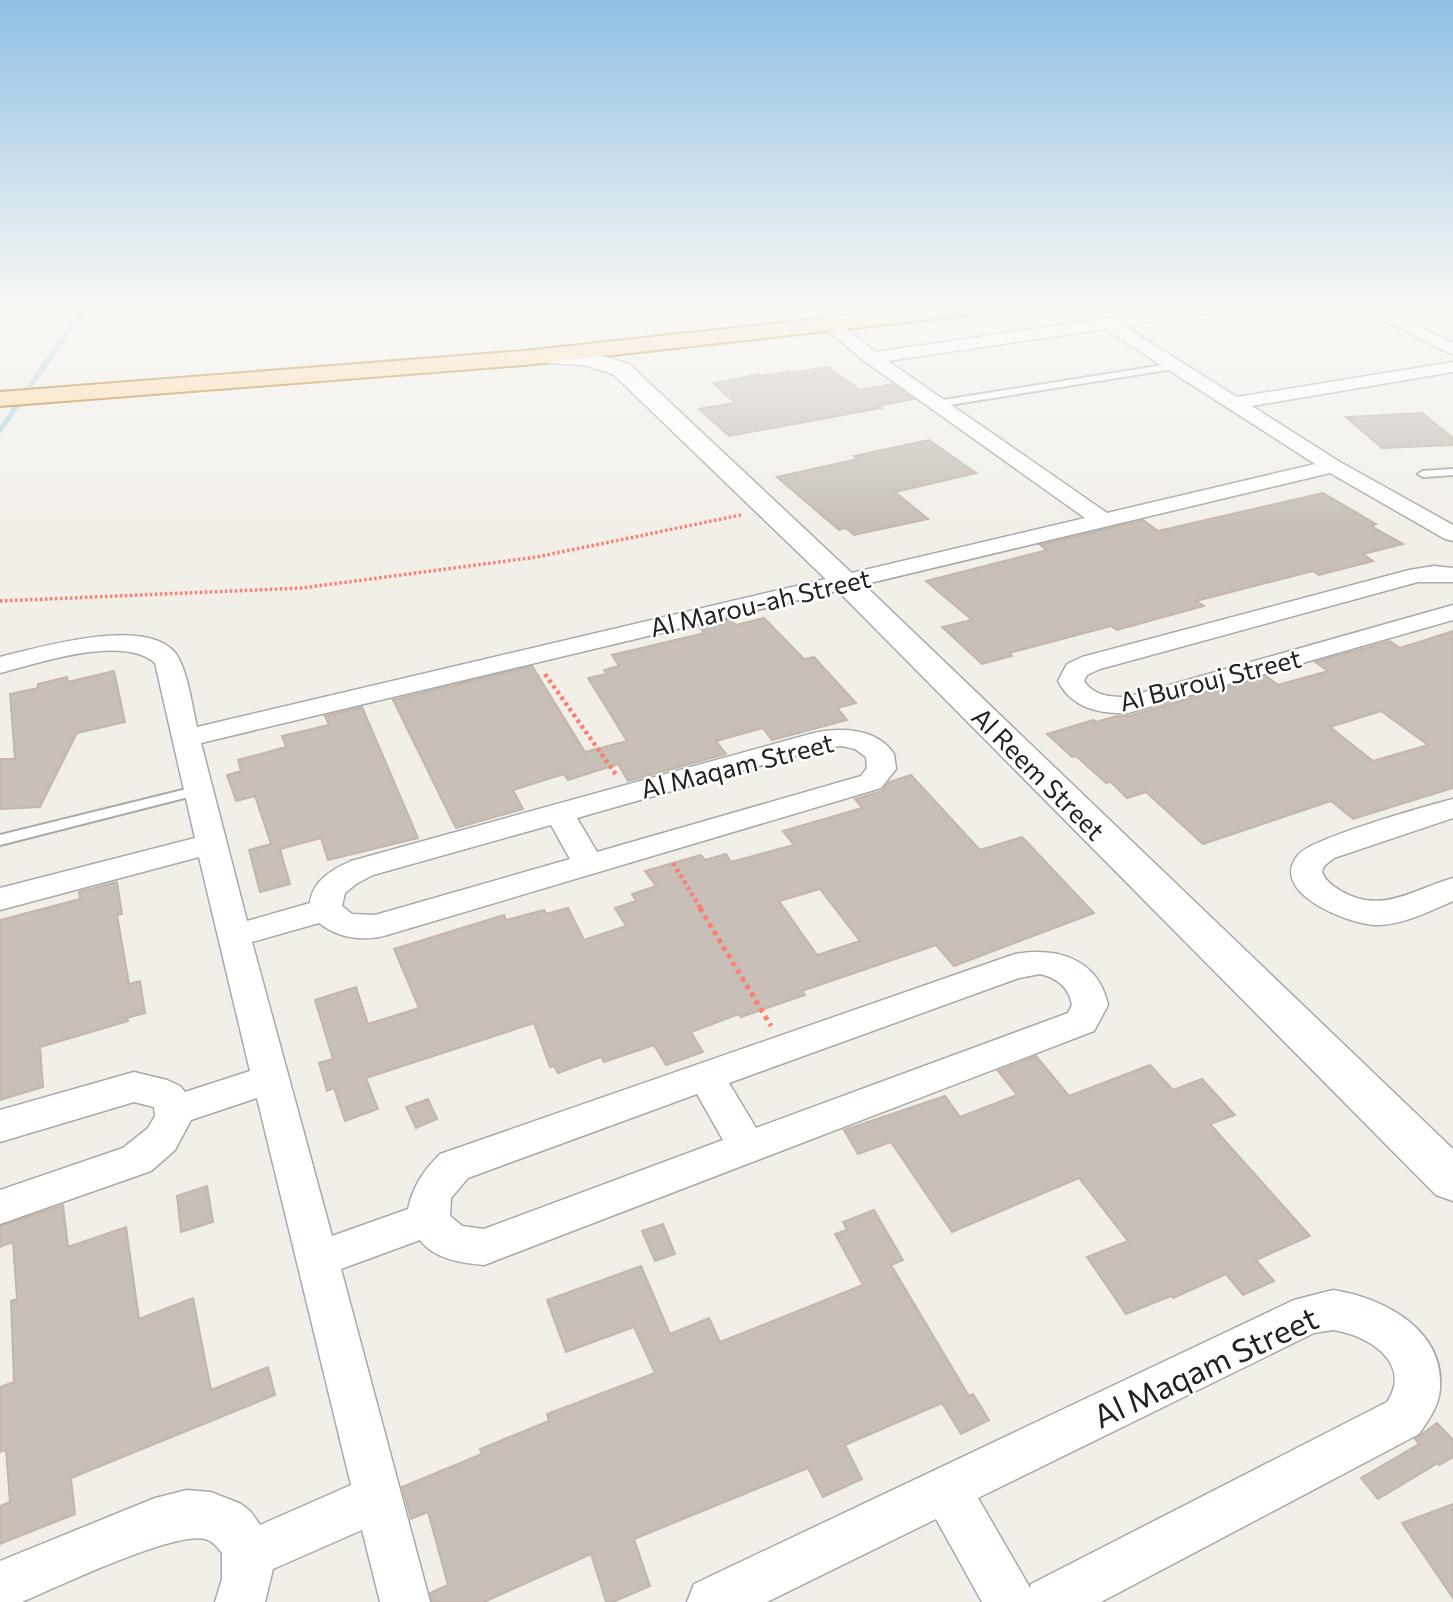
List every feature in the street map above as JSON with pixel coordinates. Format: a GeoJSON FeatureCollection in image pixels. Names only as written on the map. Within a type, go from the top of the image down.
{"type":"FeatureCollection","features":[{"type":"Feature","properties":{"kind":"main road"},"geometry":{"type":"LineString","coordinates":[[0,399],[145,381]]}},
{"type":"Feature","properties":{"kind":"street","name":"Al Reem Street"},"geometry":{"type":"LineString","coordinates":[[633,381],[845,582],[1453,1180]]}},
{"type":"Feature","properties":{"kind":"street"},"geometry":{"type":"LineString","coordinates":[[904,381],[1104,521]]}},
{"type":"Feature","properties":{"kind":"street"},"geometry":{"type":"LineString","coordinates":[[1200,381],[1333,466],[1453,534]]}},
{"type":"Feature","properties":{"kind":"street"},"geometry":{"type":"LineString","coordinates":[[1236,403],[1370,381]]}},
{"type":"Feature","properties":{"kind":"street","name":"Al Marou-ah Street"},"geometry":{"type":"LineString","coordinates":[[187,738],[1333,466]]}},
{"type":"Feature","properties":{"kind":"street"},"geometry":{"type":"LineString","coordinates":[[1431,522],[1453,516]]}},
{"type":"Feature","properties":{"kind":"street","name":"Al Burouj Street"},"geometry":{"type":"LineString","coordinates":[[1453,575],[1425,573],[1083,666],[1072,675],[1071,681],[1073,687],[1086,698],[1107,705],[1128,705],[1453,612]]}},
{"type":"Feature","properties":{"kind":"street","name":"Al Burouj Street"},"geometry":{"type":"LineString","coordinates":[[1295,608],[1345,643]]}},
{"type":"Feature","properties":{"kind":"street"},"geometry":{"type":"LineString","coordinates":[[0,665],[106,643],[131,642],[150,646],[167,660],[270,1079],[405,1602]]}},
{"type":"Feature","properties":{"kind":"street","name":"Al Maqam Street"},"geometry":{"type":"LineString","coordinates":[[831,737],[865,743],[874,748],[883,762],[878,776],[861,786],[375,927],[362,928],[338,923],[326,910],[328,890],[348,873],[629,793],[831,737]]}},
{"type":"Feature","properties":{"kind":"street"},"geometry":{"type":"LineString","coordinates":[[1453,808],[1323,851],[1309,862],[1307,870],[1314,887],[1322,895],[1346,909],[1361,913],[1387,913],[1453,889]]}},
{"type":"Feature","properties":{"kind":"street"},"geometry":{"type":"LineString","coordinates":[[559,812],[589,865]]}},
{"type":"Feature","properties":{"kind":"street"},"geometry":{"type":"LineString","coordinates":[[0,899],[211,844]]}},
{"type":"Feature","properties":{"kind":"street"},"geometry":{"type":"LineString","coordinates":[[234,936],[326,910]]}},
{"type":"Feature","properties":{"kind":"street"},"geometry":{"type":"LineString","coordinates":[[1027,963],[1053,965],[1065,970],[1076,977],[1089,995],[1087,1014],[1081,1022],[1070,1027],[484,1247],[466,1247],[449,1242],[436,1232],[429,1219],[428,1205],[432,1190],[441,1177],[454,1167],[785,1048],[1027,963]]}},
{"type":"Feature","properties":{"kind":"street"},"geometry":{"type":"LineString","coordinates":[[706,1076],[748,1149]]}},
{"type":"Feature","properties":{"kind":"street"},"geometry":{"type":"LineString","coordinates":[[174,1111],[270,1079]]}},
{"type":"Feature","properties":{"kind":"street"},"geometry":{"type":"LineString","coordinates":[[0,1126],[134,1087],[161,1092],[170,1100],[174,1111],[173,1124],[165,1138],[137,1160],[0,1207]]}},
{"type":"Feature","properties":{"kind":"street"},"geometry":{"type":"LineString","coordinates":[[316,1260],[429,1219]]}},
{"type":"Feature","properties":{"kind":"street","name":"Al Maqam Street"},"geometry":{"type":"LineString","coordinates":[[712,1602],[1323,1308],[1358,1311],[1376,1320],[1407,1346],[1421,1379],[1420,1395],[1414,1408],[1403,1418],[1049,1602]]}},
{"type":"Feature","properties":{"kind":"street"},"geometry":{"type":"LineString","coordinates":[[946,1489],[1010,1602]]}},
{"type":"Feature","properties":{"kind":"street"},"geometry":{"type":"LineString","coordinates":[[248,1555],[378,1498]]}},
{"type":"Feature","properties":{"kind":"street"},"geometry":{"type":"LineString","coordinates":[[0,1586],[153,1524],[195,1514],[214,1516],[229,1524],[241,1538],[248,1555],[248,1574],[240,1602]]}},
{"type":"Feature","properties":{"kind":"lane"},"geometry":{"type":"LineString","coordinates":[[937,404],[1083,381]]}},
{"type":"Feature","properties":{"kind":"lane"},"geometry":{"type":"LineString","coordinates":[[1423,474],[1453,472]]}},
{"type":"Feature","properties":{"kind":"lane"},"geometry":{"type":"LineString","coordinates":[[0,840],[199,790]]}},
{"type":"Feature","properties":{"kind":"path"},"geometry":{"type":"LineString","coordinates":[[0,601],[302,588],[537,558],[696,526],[768,508]]}},
{"type":"Feature","properties":{"kind":"path"},"geometry":{"type":"LineString","coordinates":[[533,656],[629,793]]}},
{"type":"Feature","properties":{"kind":"path"},"geometry":{"type":"LineString","coordinates":[[662,844],[785,1048]]}},
{"type":"Feature","properties":{"kind":"building"},"geometry":{"type":"Polygon","coordinates":[[[847,381],[860,390],[892,384],[913,399],[878,406],[881,408],[729,436],[699,409],[735,403],[713,383],[847,381]]]}},
{"type":"Feature","properties":{"kind":"building"},"geometry":{"type":"Polygon","coordinates":[[[1422,413],[1453,438],[1453,445],[1382,448],[1346,417],[1422,413]]]}},
{"type":"Feature","properties":{"kind":"building"},"geometry":{"type":"Polygon","coordinates":[[[929,440],[976,473],[895,492],[928,519],[854,535],[846,528],[839,530],[777,477],[858,459],[854,456],[929,440]]]}},
{"type":"Feature","properties":{"kind":"building"},"geometry":{"type":"Polygon","coordinates":[[[1323,493],[1376,524],[1371,526],[1403,544],[1363,554],[1373,561],[1319,575],[1313,571],[1196,601],[1204,606],[1117,630],[1111,626],[1009,653],[1012,656],[982,664],[942,627],[972,620],[926,581],[1047,550],[1040,545],[1143,520],[1158,531],[1323,493]]]}},
{"type":"Feature","properties":{"kind":"building"},"geometry":{"type":"Polygon","coordinates":[[[764,618],[804,659],[814,657],[856,703],[837,708],[847,720],[772,740],[763,728],[716,741],[726,754],[628,781],[618,764],[568,780],[564,774],[513,790],[523,809],[456,828],[393,700],[532,666],[585,752],[627,741],[588,678],[607,674],[604,670],[619,666],[612,655],[705,633],[699,627],[730,619],[736,625],[764,618]]]}},
{"type":"Feature","properties":{"kind":"building"},"geometry":{"type":"Polygon","coordinates":[[[1453,631],[1453,788],[1353,819],[1331,801],[1203,844],[1146,792],[1127,798],[1111,782],[1106,783],[1047,734],[1094,720],[1096,722],[1117,716],[1129,716],[1266,676],[1278,685],[1328,671],[1315,662],[1390,641],[1400,648],[1453,631]],[[1381,711],[1330,727],[1373,761],[1428,745],[1381,711]]]}},
{"type":"Feature","properties":{"kind":"building"},"geometry":{"type":"Polygon","coordinates":[[[114,671],[125,722],[77,733],[40,807],[0,809],[0,759],[15,759],[10,694],[38,688],[38,684],[67,677],[68,682],[114,671]]]}},
{"type":"Feature","properties":{"kind":"building"},"geometry":{"type":"Polygon","coordinates":[[[362,707],[418,838],[328,860],[321,838],[280,849],[290,884],[260,892],[249,850],[271,844],[255,796],[236,801],[227,775],[241,771],[238,760],[286,747],[282,736],[329,725],[325,716],[362,707]]]}},
{"type":"Feature","properties":{"kind":"building"},"geometry":{"type":"Polygon","coordinates":[[[911,775],[980,850],[1022,837],[1094,913],[954,966],[936,945],[802,991],[805,995],[741,1017],[739,1014],[691,1032],[703,1052],[666,1065],[654,1045],[604,1062],[601,1057],[558,1073],[554,1066],[550,1067],[534,1023],[366,1078],[378,1109],[345,1121],[334,1088],[327,1091],[319,1063],[333,1059],[315,1000],[356,987],[368,1024],[419,1008],[394,949],[504,915],[506,920],[544,910],[546,914],[568,908],[584,940],[626,926],[615,908],[636,901],[632,894],[656,886],[645,871],[701,855],[705,860],[726,854],[731,862],[794,845],[783,831],[862,808],[855,799],[882,791],[889,782],[911,775]],[[820,889],[779,901],[817,955],[860,941],[820,889]]]}},
{"type":"Feature","properties":{"kind":"building"},"geometry":{"type":"Polygon","coordinates":[[[117,882],[122,914],[117,915],[129,984],[140,981],[145,1013],[127,1018],[128,1021],[40,1047],[43,1087],[0,1100],[0,920],[80,899],[79,892],[117,882]]]}},
{"type":"Feature","properties":{"kind":"building"},"geometry":{"type":"Polygon","coordinates":[[[1036,1056],[1069,1096],[1150,1065],[1173,1090],[1202,1079],[1235,1115],[1210,1124],[1310,1236],[1256,1260],[1274,1281],[1243,1295],[1226,1274],[1173,1298],[1171,1296],[1126,1314],[1087,1257],[1128,1241],[1079,1178],[952,1232],[891,1142],[858,1154],[844,1130],[945,1096],[960,1117],[1017,1095],[998,1071],[1036,1056]]]}},
{"type":"Feature","properties":{"kind":"building"},"geometry":{"type":"Polygon","coordinates":[[[428,1099],[437,1119],[416,1128],[406,1107],[428,1099]]]}},
{"type":"Feature","properties":{"kind":"building"},"geometry":{"type":"Polygon","coordinates":[[[207,1186],[213,1222],[181,1232],[177,1196],[207,1186]]]}},
{"type":"Feature","properties":{"kind":"building"},"geometry":{"type":"Polygon","coordinates":[[[63,1205],[68,1247],[126,1227],[139,1319],[193,1298],[211,1390],[268,1367],[275,1395],[71,1478],[75,1514],[0,1544],[0,1506],[10,1502],[6,1450],[0,1452],[0,1387],[14,1382],[11,1301],[17,1299],[13,1242],[0,1247],[0,1226],[63,1205]]]}},
{"type":"Feature","properties":{"kind":"building"},"geometry":{"type":"Polygon","coordinates":[[[874,1210],[903,1260],[891,1265],[969,1396],[973,1394],[989,1420],[961,1434],[942,1403],[845,1445],[862,1479],[823,1497],[808,1468],[634,1539],[650,1586],[613,1602],[606,1602],[591,1554],[484,1602],[432,1602],[430,1593],[448,1585],[428,1512],[411,1519],[402,1487],[482,1454],[480,1449],[549,1421],[547,1414],[655,1373],[634,1327],[566,1352],[547,1300],[641,1266],[670,1334],[709,1318],[720,1342],[863,1285],[835,1234],[847,1230],[843,1222],[874,1210]]]}},
{"type":"Feature","properties":{"kind":"building"},"geometry":{"type":"Polygon","coordinates":[[[663,1224],[675,1254],[655,1261],[642,1231],[663,1224]]]}},
{"type":"Feature","properties":{"kind":"building"},"geometry":{"type":"Polygon","coordinates":[[[1437,1423],[1453,1440],[1453,1457],[1378,1499],[1361,1478],[1419,1444],[1415,1439],[1437,1423]]]}},
{"type":"Feature","properties":{"kind":"building"},"geometry":{"type":"Polygon","coordinates":[[[1453,1504],[1453,1598],[1402,1523],[1453,1504]]]}},
{"type":"Feature","properties":{"kind":"waterway"},"geometry":{"type":"LineString","coordinates":[[0,430],[34,381]]}}]}
